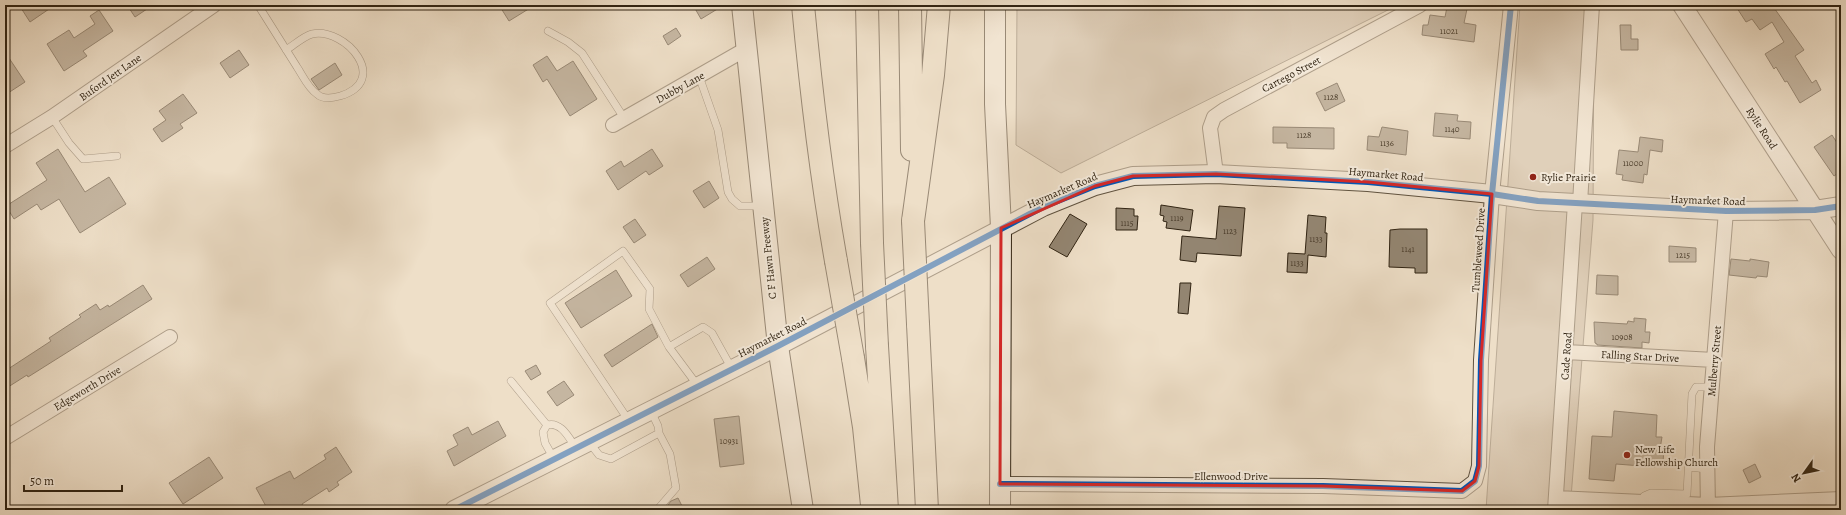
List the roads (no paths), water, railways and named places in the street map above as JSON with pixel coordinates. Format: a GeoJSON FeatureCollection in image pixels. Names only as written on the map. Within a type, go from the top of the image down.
{"type":"FeatureCollection","features":[{"type":"Feature","properties":{"kind":"highway"},"geometry":{"type":"LineString","coordinates":[[803,5],[815,129],[824,194],[864,427],[872,510]]}},
{"type":"Feature","properties":{"kind":"highway"},"geometry":{"type":"LineString","coordinates":[[867,5],[872,243],[886,510]]}},
{"type":"Feature","properties":{"kind":"highway"},"geometry":{"type":"LineString","coordinates":[[910,5],[913,221],[927,510]]}},
{"type":"Feature","properties":{"kind":"highway"},"geometry":{"type":"LineString","coordinates":[[913,221],[933,75],[939,5]]}},
{"type":"Feature","properties":{"kind":"main road","name":"C F Hawn Freeway"},"geometry":{"type":"LineString","coordinates":[[742,5],[778,346],[803,510]]}},
{"type":"Feature","properties":{"kind":"main road"},"geometry":{"type":"LineString","coordinates":[[995,5],[995,104],[1001,228],[1000,510]]}},
{"type":"Feature","properties":{"kind":"street","name":"Buford Jett Lane"},"geometry":{"type":"LineString","coordinates":[[5,146],[52,117],[199,10],[214,5]]}},
{"type":"Feature","properties":{"kind":"street","name":"Cartego Street"},"geometry":{"type":"LineString","coordinates":[[1216,174],[1210,128],[1214,117],[1224,110],[1420,5]]}},
{"type":"Feature","properties":{"kind":"street","name":"Tumbleweed Drive"},"geometry":{"type":"LineString","coordinates":[[1462,491],[1475,481],[1479,466],[1481,360],[1492,194],[1511,5]]}},
{"type":"Feature","properties":{"kind":"street","name":"Cade Road"},"geometry":{"type":"LineString","coordinates":[[1556,504],[1592,5]]}},
{"type":"Feature","properties":{"kind":"street","name":"Rylie Road"},"geometry":{"type":"LineString","coordinates":[[1682,5],[1841,250]]}},
{"type":"Feature","properties":{"kind":"street","name":"Dubby Lane"},"geometry":{"type":"LineString","coordinates":[[618,122],[746,50]]}},
{"type":"Feature","properties":{"kind":"street","name":"Haymarket Road"},"geometry":{"type":"LineString","coordinates":[[454,510],[778,346],[1043,207],[1095,186],[1133,176],[1216,174],[1368,182],[1492,194],[1538,201],[1726,211],[1815,210],[1841,206]]}},
{"type":"Feature","properties":{"kind":"street","name":"Mulberry Street"},"geometry":{"type":"LineString","coordinates":[[1708,508],[1707,447],[1726,211]]}},
{"type":"Feature","properties":{"kind":"street","name":"Edgeworth Drive"},"geometry":{"type":"LineString","coordinates":[[5,438],[170,337]]}},
{"type":"Feature","properties":{"kind":"street","name":"Falling Star Drive"},"geometry":{"type":"LineString","coordinates":[[1566,352],[1714,360]]}},
{"type":"Feature","properties":{"kind":"street","name":"Ellenwood Drive"},"geometry":{"type":"LineString","coordinates":[[1000,484],[1323,486],[1462,491]]}},
{"type":"Feature","properties":{"kind":"street"},"geometry":{"type":"LineString","coordinates":[[1556,504],[1644,502],[1708,508],[1811,505],[1841,499]]}},
{"type":"Feature","properties":{"kind":"lane"},"geometry":{"type":"LineString","coordinates":[[258,5],[286,50],[317,95],[329,99],[342,95],[360,84],[364,76],[363,64],[355,53],[340,40],[324,33],[311,34],[286,50]]}},
{"type":"Feature","properties":{"kind":"lane"},"geometry":{"type":"LineString","coordinates":[[548,31],[568,42],[582,53],[618,122]]}},
{"type":"Feature","properties":{"kind":"lane"},"geometry":{"type":"LineString","coordinates":[[700,76],[718,130],[728,192],[732,200],[740,206],[763,206]]}},
{"type":"Feature","properties":{"kind":"lane"},"geometry":{"type":"LineString","coordinates":[[52,117],[69,143],[83,159],[117,156]]}},
{"type":"Feature","properties":{"kind":"lane"},"geometry":{"type":"LineString","coordinates":[[629,421],[550,303],[623,252],[650,289],[649,309],[669,347],[698,386]]}},
{"type":"Feature","properties":{"kind":"lane"},"geometry":{"type":"LineString","coordinates":[[669,347],[703,327],[712,332],[732,369]]}},
{"type":"Feature","properties":{"kind":"lane"},"geometry":{"type":"LineString","coordinates":[[511,381],[547,425]]}},
{"type":"Feature","properties":{"kind":"lane"},"geometry":{"type":"LineString","coordinates":[[1644,502],[1644,496],[1651,493],[1685,495],[1688,491],[1692,394],[1696,387],[1712,387]]}},
{"type":"Feature","properties":{"kind":"lane"},"geometry":{"type":"LineString","coordinates":[[651,410],[658,426],[659,433],[670,454],[676,488],[657,510]]}},
{"type":"Feature","properties":{"kind":"lane"},"geometry":{"type":"LineString","coordinates":[[547,425],[552,424],[560,426],[582,445],[599,455],[611,459],[659,433]]}},
{"type":"Feature","properties":{"kind":"lane"},"geometry":{"type":"LineString","coordinates":[[547,425],[543,432],[545,442],[554,459]]}},
{"type":"Feature","properties":{"kind":"lane"},"geometry":{"type":"LineString","coordinates":[[1689,467],[1708,469]]}},
{"type":"Feature","properties":{"kind":"place","name":"Rylie Prairie"},"geometry":{"type":"Point","coordinates":[1533,177]}},
{"type":"Feature","properties":{"kind":"place","name":"New Life Fellowship Church"},"geometry":{"type":"Point","coordinates":[1627,455]}}]}
